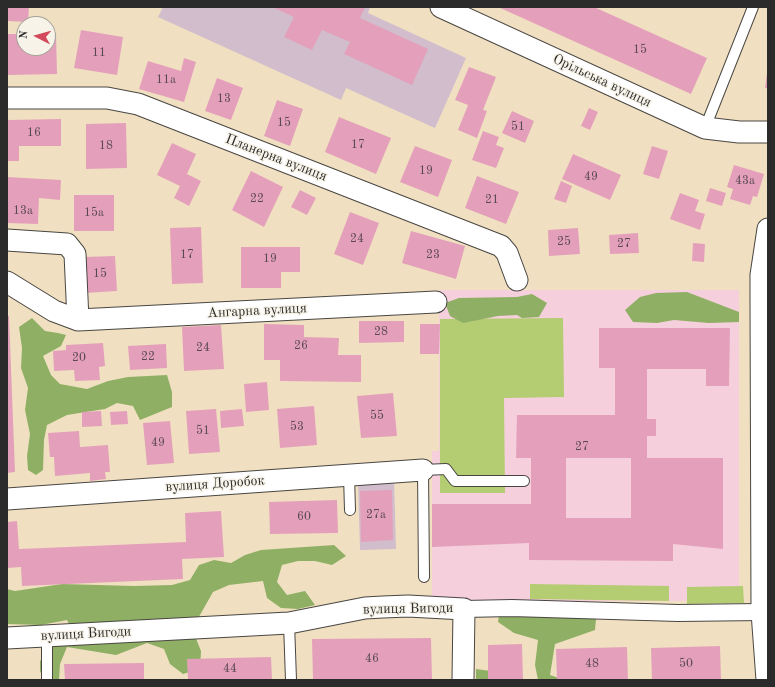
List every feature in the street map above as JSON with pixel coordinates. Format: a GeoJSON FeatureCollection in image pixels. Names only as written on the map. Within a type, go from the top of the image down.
{"type":"FeatureCollection","features":[{"type":"Feature","properties":{"kind":"street","name":"Орільська вулиця"},"geometry":{"type":"LineString","coordinates":[[441,7],[705,128],[739,132],[768,132]]}},
{"type":"Feature","properties":{"kind":"street","name":"Планерна вулиця"},"geometry":{"type":"LineString","coordinates":[[7,98],[107,98],[138,104],[501,246],[507,253],[517,280]]}},
{"type":"Feature","properties":{"kind":"street"},"geometry":{"type":"LineString","coordinates":[[767,680],[762,612],[765,454],[761,275],[768,229]]}},
{"type":"Feature","properties":{"kind":"street"},"geometry":{"type":"LineString","coordinates":[[7,240],[66,244],[75,254],[78,320]]}},
{"type":"Feature","properties":{"kind":"street","name":"Ангарна вулиця"},"geometry":{"type":"LineString","coordinates":[[7,282],[54,311],[78,320],[436,302]]}},
{"type":"Feature","properties":{"kind":"street","name":"вулиця Доробок"},"geometry":{"type":"LineString","coordinates":[[7,499],[423,470]]}},
{"type":"Feature","properties":{"kind":"street","name":"вулиця Вигоди"},"geometry":{"type":"LineString","coordinates":[[7,638],[290,623],[365,608],[408,606],[464,609],[512,608],[678,613],[762,612]]}},
{"type":"Feature","properties":{"kind":"street"},"geometry":{"type":"LineString","coordinates":[[463,680],[464,609]]}},
{"type":"Feature","properties":{"kind":"lane"},"geometry":{"type":"LineString","coordinates":[[705,128],[753,7]]}},
{"type":"Feature","properties":{"kind":"lane"},"geometry":{"type":"LineString","coordinates":[[424,577],[423,470],[446,469],[455,481],[524,481]]}},
{"type":"Feature","properties":{"kind":"lane"},"geometry":{"type":"LineString","coordinates":[[349,475],[350,510]]}},
{"type":"Feature","properties":{"kind":"lane"},"geometry":{"type":"LineString","coordinates":[[290,623],[291,680]]}},
{"type":"Feature","properties":{"kind":"lane"},"geometry":{"type":"LineString","coordinates":[[47,636],[47,680]]}},
{"type":"Feature","properties":{"kind":"shaded area"},"geometry":{"type":"Polygon","coordinates":[[[163,7],[370,7],[368,13],[466,58],[435,128],[346,88],[341,100],[158,17],[163,7]]]}},
{"type":"Feature","properties":{"kind":"shaded area"},"geometry":{"type":"Polygon","coordinates":[[[439,290],[739,290],[739,601],[432,601],[432,451],[439,451],[439,290]]]}},
{"type":"Feature","properties":{"kind":"shaded area"},"geometry":{"type":"Polygon","coordinates":[[[394,479],[396,549],[360,550],[358,480],[394,479]]]}},
{"type":"Feature","properties":{"kind":"green space"},"geometry":{"type":"Polygon","coordinates":[[[687,292],[739,312],[739,322],[709,323],[674,320],[657,323],[633,322],[625,310],[640,297],[656,293],[687,292]]]}},
{"type":"Feature","properties":{"kind":"green space"},"geometry":{"type":"Polygon","coordinates":[[[532,294],[547,303],[539,317],[522,318],[517,315],[498,316],[463,323],[450,316],[445,303],[459,298],[517,297],[532,294]]]}},
{"type":"Feature","properties":{"kind":"green space"},"geometry":{"type":"Polygon","coordinates":[[[32,318],[45,331],[66,335],[61,346],[43,356],[51,375],[60,384],[87,389],[108,381],[128,377],[167,375],[172,392],[172,407],[140,420],[133,406],[117,403],[105,409],[67,415],[47,425],[44,440],[43,470],[36,475],[28,470],[27,456],[30,434],[25,410],[28,388],[21,368],[22,348],[19,327],[32,318]]]}},
{"type":"Feature","properties":{"kind":"green space"},"geometry":{"type":"Polygon","coordinates":[[[563,318],[564,397],[504,398],[505,493],[440,493],[440,319],[563,318]]]}},
{"type":"Feature","properties":{"kind":"green space"},"geometry":{"type":"Polygon","coordinates":[[[334,545],[346,556],[332,565],[315,561],[298,561],[282,565],[277,582],[287,595],[305,591],[315,605],[298,609],[281,608],[267,598],[263,581],[229,585],[213,592],[196,622],[195,636],[201,651],[200,669],[183,674],[170,664],[164,649],[147,643],[116,655],[67,647],[60,664],[59,680],[44,680],[40,671],[40,661],[51,647],[73,632],[67,620],[41,625],[7,624],[7,589],[15,591],[62,584],[134,586],[172,585],[190,580],[199,565],[214,560],[231,563],[245,555],[261,550],[334,545]]]}},
{"type":"Feature","properties":{"kind":"green space"},"geometry":{"type":"Polygon","coordinates":[[[530,584],[669,586],[669,601],[530,599],[530,584]]]}},
{"type":"Feature","properties":{"kind":"green space"},"geometry":{"type":"Polygon","coordinates":[[[743,586],[744,603],[687,604],[687,587],[743,586]]]}},
{"type":"Feature","properties":{"kind":"green space"},"geometry":{"type":"Polygon","coordinates":[[[597,609],[595,630],[555,644],[550,675],[565,680],[538,680],[535,665],[538,640],[514,633],[498,622],[499,615],[597,609]]]}},
{"type":"Feature","properties":{"kind":"green space"},"geometry":{"type":"Polygon","coordinates":[[[476,669],[491,671],[491,680],[476,680],[476,669]]]}},
{"type":"Feature","properties":{"kind":"building"},"geometry":{"type":"Polygon","coordinates":[[[7,7],[29,7],[28,16],[16,16],[16,21],[7,21],[7,7]]]}},
{"type":"Feature","properties":{"kind":"building"},"geometry":{"type":"Polygon","coordinates":[[[272,7],[365,7],[360,18],[428,49],[412,85],[344,54],[350,42],[322,30],[312,50],[284,37],[294,17],[272,7]]]}},
{"type":"Feature","properties":{"kind":"building"},"geometry":{"type":"Polygon","coordinates":[[[498,7],[594,7],[707,58],[691,94],[498,7]]]}},
{"type":"Feature","properties":{"kind":"building"},"geometry":{"type":"Polygon","coordinates":[[[81,30],[123,37],[117,75],[74,68],[81,30]]]}},
{"type":"Feature","properties":{"kind":"building"},"geometry":{"type":"Polygon","coordinates":[[[56,33],[57,74],[8,75],[7,34],[16,34],[16,56],[56,56],[56,33]]]}},
{"type":"Feature","properties":{"kind":"building"},"geometry":{"type":"Polygon","coordinates":[[[184,58],[196,62],[184,102],[139,89],[148,61],[181,71],[184,58]]]}},
{"type":"Feature","properties":{"kind":"building"},"geometry":{"type":"Polygon","coordinates":[[[469,67],[496,77],[483,110],[487,111],[477,138],[458,130],[468,105],[455,100],[469,67]]]}},
{"type":"Feature","properties":{"kind":"building"},"geometry":{"type":"Polygon","coordinates":[[[767,73],[768,88],[765,88],[767,73]]]}},
{"type":"Feature","properties":{"kind":"building"},"geometry":{"type":"Polygon","coordinates":[[[217,78],[243,88],[231,120],[205,111],[217,78]]]}},
{"type":"Feature","properties":{"kind":"building"},"geometry":{"type":"Polygon","coordinates":[[[277,100],[303,109],[290,146],[264,136],[277,100]]]}},
{"type":"Feature","properties":{"kind":"building"},"geometry":{"type":"Polygon","coordinates":[[[589,108],[598,112],[590,130],[581,126],[589,108]]]}},
{"type":"Feature","properties":{"kind":"building"},"geometry":{"type":"Polygon","coordinates":[[[512,111],[534,121],[525,143],[502,133],[512,111]]]}},
{"type":"Feature","properties":{"kind":"building"},"geometry":{"type":"Polygon","coordinates":[[[339,117],[391,138],[376,174],[325,152],[339,117]]]}},
{"type":"Feature","properties":{"kind":"building"},"geometry":{"type":"Polygon","coordinates":[[[61,119],[61,146],[19,146],[19,161],[7,161],[7,120],[61,119]]]}},
{"type":"Feature","properties":{"kind":"building"},"geometry":{"type":"Polygon","coordinates":[[[126,123],[127,168],[86,169],[86,124],[126,123]]]}},
{"type":"Feature","properties":{"kind":"building"},"geometry":{"type":"Polygon","coordinates":[[[483,131],[499,137],[496,145],[504,148],[496,168],[472,160],[483,131]]]}},
{"type":"Feature","properties":{"kind":"building"},"geometry":{"type":"Polygon","coordinates":[[[172,143],[196,154],[187,174],[201,181],[189,206],[174,198],[180,186],[157,175],[172,143]]]}},
{"type":"Feature","properties":{"kind":"building"},"geometry":{"type":"Polygon","coordinates":[[[415,146],[452,160],[438,197],[400,182],[415,146]]]}},
{"type":"Feature","properties":{"kind":"building"},"geometry":{"type":"Polygon","coordinates":[[[652,146],[668,151],[659,179],[643,174],[652,146]]]}},
{"type":"Feature","properties":{"kind":"building"},"geometry":{"type":"Polygon","coordinates":[[[573,154],[621,175],[610,200],[562,179],[573,154]]]}},
{"type":"Feature","properties":{"kind":"building"},"geometry":{"type":"Polygon","coordinates":[[[734,165],[764,174],[757,197],[753,196],[750,205],[730,199],[733,189],[727,187],[734,165]]]}},
{"type":"Feature","properties":{"kind":"building"},"geometry":{"type":"Polygon","coordinates":[[[251,171],[283,187],[264,227],[232,210],[251,171]]]}},
{"type":"Feature","properties":{"kind":"building"},"geometry":{"type":"Polygon","coordinates":[[[477,176],[519,192],[506,224],[465,208],[477,176]]]}},
{"type":"Feature","properties":{"kind":"building"},"geometry":{"type":"Polygon","coordinates":[[[7,177],[61,180],[60,200],[39,198],[38,224],[7,223],[7,177]]]}},
{"type":"Feature","properties":{"kind":"building"},"geometry":{"type":"Polygon","coordinates":[[[561,181],[572,186],[566,203],[554,199],[561,181]]]}},
{"type":"Feature","properties":{"kind":"building"},"geometry":{"type":"Polygon","coordinates":[[[710,188],[726,193],[722,206],[706,201],[710,188]]]}},
{"type":"Feature","properties":{"kind":"building"},"geometry":{"type":"Polygon","coordinates":[[[300,190],[316,198],[307,215],[291,207],[300,190]]]}},
{"type":"Feature","properties":{"kind":"building"},"geometry":{"type":"Polygon","coordinates":[[[680,193],[699,200],[695,211],[705,214],[700,230],[670,219],[680,193]]]}},
{"type":"Feature","properties":{"kind":"building"},"geometry":{"type":"Polygon","coordinates":[[[74,195],[114,195],[114,231],[74,231],[74,195]]]}},
{"type":"Feature","properties":{"kind":"building"},"geometry":{"type":"Polygon","coordinates":[[[350,212],[379,223],[363,265],[334,254],[350,212]]]}},
{"type":"Feature","properties":{"kind":"building"},"geometry":{"type":"Polygon","coordinates":[[[201,227],[203,283],[172,284],[170,228],[201,227]]]}},
{"type":"Feature","properties":{"kind":"building"},"geometry":{"type":"Polygon","coordinates":[[[578,228],[580,254],[549,256],[548,230],[578,228]]]}},
{"type":"Feature","properties":{"kind":"building"},"geometry":{"type":"Polygon","coordinates":[[[411,231],[465,246],[456,279],[402,263],[411,231]]]}},
{"type":"Feature","properties":{"kind":"building"},"geometry":{"type":"Polygon","coordinates":[[[638,233],[639,253],[610,254],[609,235],[638,233]]]}},
{"type":"Feature","properties":{"kind":"building"},"geometry":{"type":"Polygon","coordinates":[[[693,243],[705,244],[704,262],[692,261],[693,243]]]}},
{"type":"Feature","properties":{"kind":"building"},"geometry":{"type":"Polygon","coordinates":[[[241,247],[300,247],[300,272],[281,272],[281,288],[241,288],[241,247]]]}},
{"type":"Feature","properties":{"kind":"building"},"geometry":{"type":"Polygon","coordinates":[[[115,256],[117,291],[85,293],[83,257],[115,256]]]}},
{"type":"Feature","properties":{"kind":"building"},"geometry":{"type":"Polygon","coordinates":[[[7,316],[9,316],[15,472],[7,473],[7,316]]]}},
{"type":"Feature","properties":{"kind":"building"},"geometry":{"type":"Polygon","coordinates":[[[359,321],[404,321],[404,342],[359,343],[359,321]]]}},
{"type":"Feature","properties":{"kind":"building"},"geometry":{"type":"Polygon","coordinates":[[[264,324],[304,325],[304,337],[339,338],[338,355],[361,355],[361,382],[280,381],[280,360],[264,360],[264,324]]]}},
{"type":"Feature","properties":{"kind":"building"},"geometry":{"type":"Polygon","coordinates":[[[420,324],[440,324],[439,354],[420,354],[420,324]]]}},
{"type":"Feature","properties":{"kind":"building"},"geometry":{"type":"Polygon","coordinates":[[[221,325],[224,369],[184,371],[182,327],[221,325]]]}},
{"type":"Feature","properties":{"kind":"building"},"geometry":{"type":"Polygon","coordinates":[[[599,328],[730,328],[729,386],[706,386],[706,369],[647,369],[647,419],[656,419],[656,436],[647,436],[647,458],[723,458],[723,549],[673,544],[673,561],[529,560],[529,543],[432,547],[432,504],[531,504],[531,458],[516,458],[517,415],[615,415],[615,368],[599,368],[599,328]],[[566,458],[566,518],[631,518],[631,458],[566,458]]]}},
{"type":"Feature","properties":{"kind":"building"},"geometry":{"type":"Polygon","coordinates":[[[103,343],[105,366],[99,367],[100,380],[75,381],[74,370],[54,371],[53,351],[66,350],[66,345],[103,343]]]}},
{"type":"Feature","properties":{"kind":"building"},"geometry":{"type":"Polygon","coordinates":[[[166,344],[167,368],[130,370],[128,346],[166,344]]]}},
{"type":"Feature","properties":{"kind":"building"},"geometry":{"type":"Polygon","coordinates":[[[267,382],[269,410],[246,412],[244,384],[267,382]]]}},
{"type":"Feature","properties":{"kind":"building"},"geometry":{"type":"Polygon","coordinates":[[[393,393],[397,436],[361,438],[357,396],[393,393]]]}},
{"type":"Feature","properties":{"kind":"building"},"geometry":{"type":"Polygon","coordinates":[[[314,406],[317,445],[280,448],[277,409],[314,406]]]}},
{"type":"Feature","properties":{"kind":"building"},"geometry":{"type":"Polygon","coordinates":[[[216,409],[220,452],[189,454],[186,411],[216,409]]]}},
{"type":"Feature","properties":{"kind":"building"},"geometry":{"type":"Polygon","coordinates":[[[242,409],[244,426],[221,428],[220,411],[242,409]]]}},
{"type":"Feature","properties":{"kind":"building"},"geometry":{"type":"Polygon","coordinates":[[[101,411],[102,426],[82,427],[82,412],[101,411]]]}},
{"type":"Feature","properties":{"kind":"building"},"geometry":{"type":"Polygon","coordinates":[[[127,411],[128,424],[111,425],[110,412],[127,411]]]}},
{"type":"Feature","properties":{"kind":"building"},"geometry":{"type":"Polygon","coordinates":[[[170,421],[174,463],[147,465],[143,423],[170,421]]]}},
{"type":"Feature","properties":{"kind":"building"},"geometry":{"type":"Polygon","coordinates":[[[79,431],[80,447],[108,445],[110,472],[105,472],[106,479],[90,481],[90,473],[55,476],[54,457],[50,457],[48,433],[79,431]]]}},
{"type":"Feature","properties":{"kind":"building"},"geometry":{"type":"Polygon","coordinates":[[[392,490],[393,540],[361,542],[360,491],[392,490]]]}},
{"type":"Feature","properties":{"kind":"building"},"geometry":{"type":"Polygon","coordinates":[[[337,500],[338,533],[270,534],[269,502],[337,500]]]}},
{"type":"Feature","properties":{"kind":"building"},"geometry":{"type":"Polygon","coordinates":[[[221,511],[224,557],[182,559],[183,579],[22,586],[21,567],[7,568],[7,522],[17,521],[19,549],[186,542],[185,513],[221,511]]]}},
{"type":"Feature","properties":{"kind":"building"},"geometry":{"type":"Polygon","coordinates":[[[431,638],[432,680],[313,680],[312,639],[431,638]]]}},
{"type":"Feature","properties":{"kind":"building"},"geometry":{"type":"Polygon","coordinates":[[[522,644],[523,680],[488,680],[488,645],[522,644]]]}},
{"type":"Feature","properties":{"kind":"building"},"geometry":{"type":"Polygon","coordinates":[[[720,646],[721,680],[652,680],[651,648],[720,646]]]}},
{"type":"Feature","properties":{"kind":"building"},"geometry":{"type":"Polygon","coordinates":[[[627,647],[628,680],[557,680],[556,649],[627,647]]]}},
{"type":"Feature","properties":{"kind":"building"},"geometry":{"type":"Polygon","coordinates":[[[271,657],[272,680],[188,680],[187,659],[271,657]]]}},
{"type":"Feature","properties":{"kind":"building"},"geometry":{"type":"Polygon","coordinates":[[[144,663],[144,680],[65,680],[64,664],[144,663]]]}}]}
